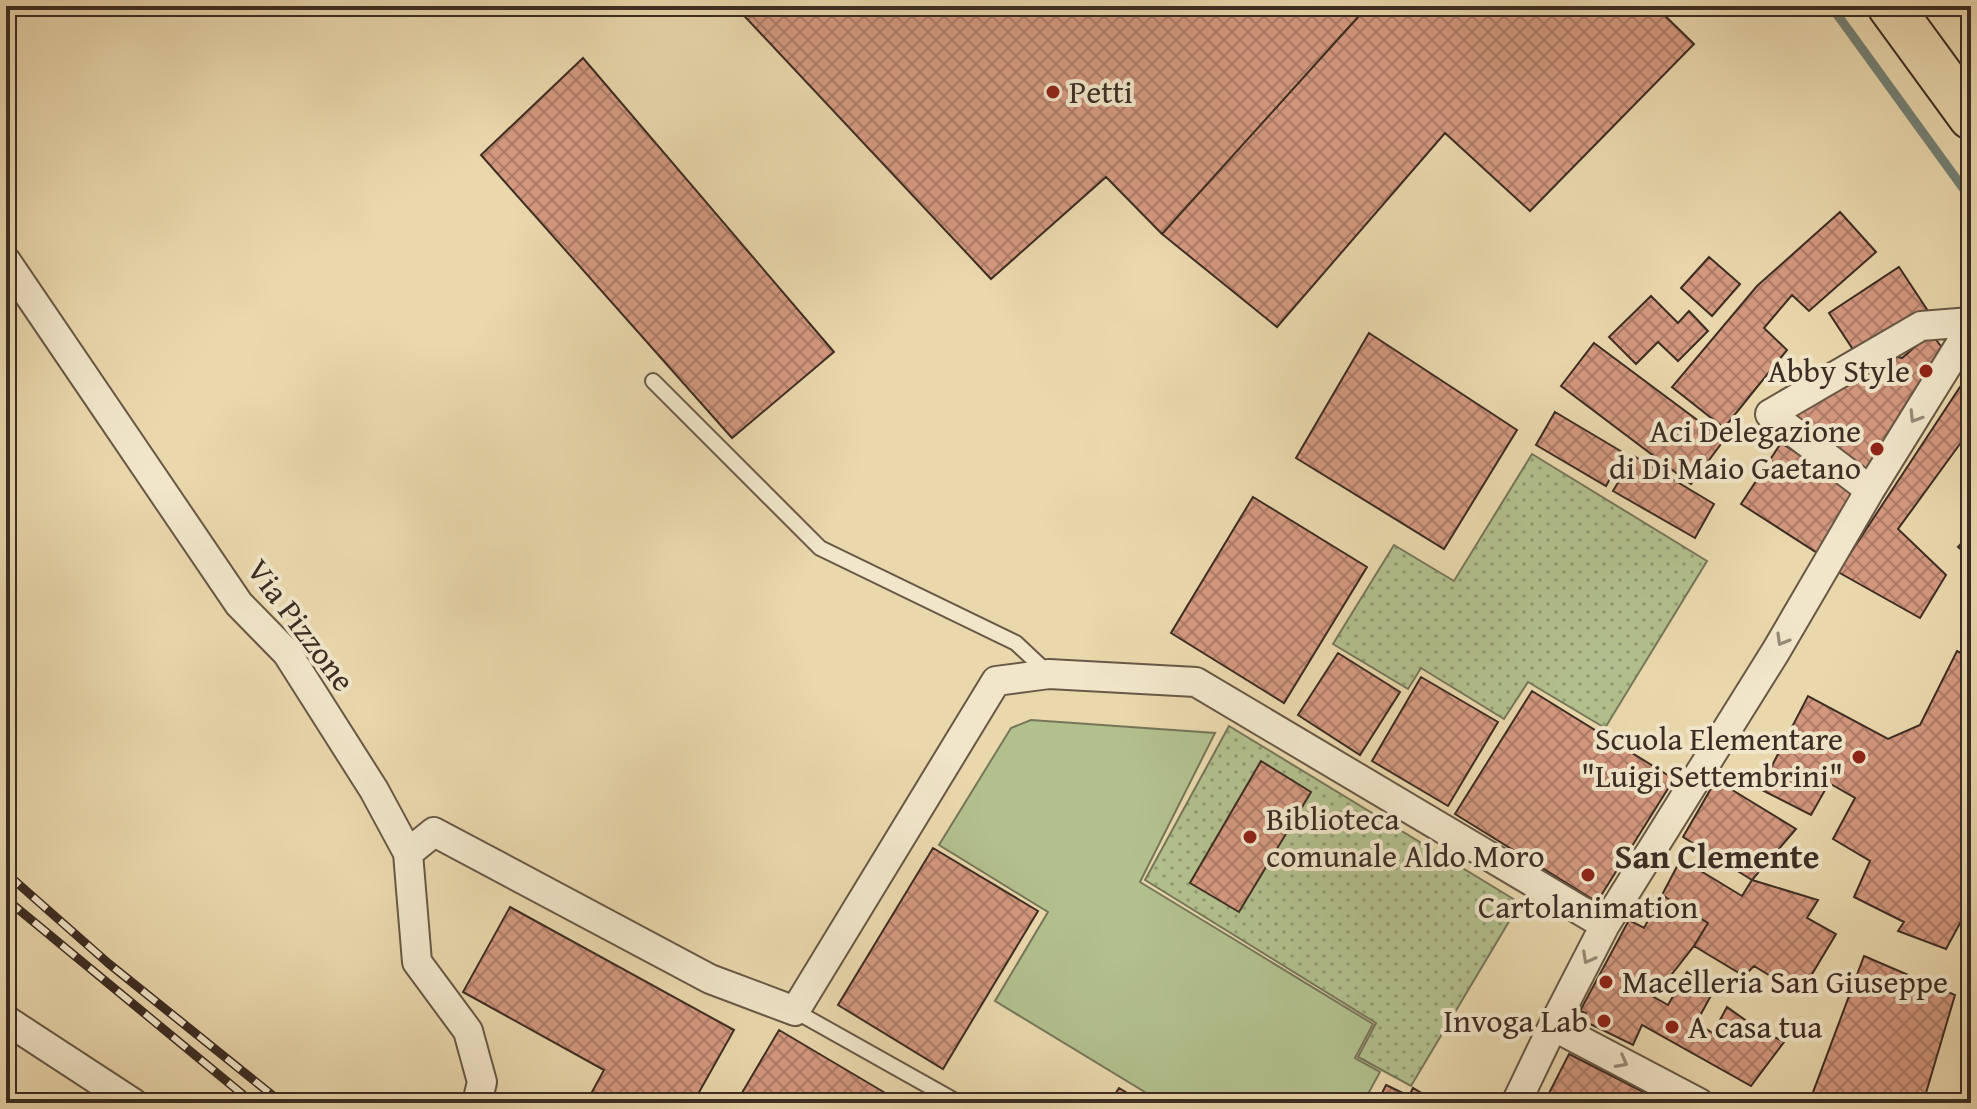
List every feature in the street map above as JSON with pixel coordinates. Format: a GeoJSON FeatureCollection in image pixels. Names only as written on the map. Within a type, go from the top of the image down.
{"type":"FeatureCollection","features":[{"type":"Feature","properties":{"kind":"main road"},"geometry":{"type":"LineString","coordinates":[[1890,6],[1971,117]]}},
{"type":"Feature","properties":{"kind":"street","name":"Via Pizzone"},"geometry":{"type":"LineString","coordinates":[[6,261],[239,604],[287,653],[374,790],[408,853],[417,962],[468,1031],[482,1082],[477,1103]]}},
{"type":"Feature","properties":{"kind":"street"},"geometry":{"type":"LineString","coordinates":[[1516,1103],[1605,925],[1776,651],[1971,325]]}},
{"type":"Feature","properties":{"kind":"street"},"geometry":{"type":"LineString","coordinates":[[1870,490],[1770,414],[1921,326],[1971,325]]}},
{"type":"Feature","properties":{"kind":"street"},"geometry":{"type":"LineString","coordinates":[[408,853],[434,832],[710,979],[795,1011],[996,681],[1049,674],[1196,682],[1605,925]]}},
{"type":"Feature","properties":{"kind":"street"},"geometry":{"type":"LineString","coordinates":[[6,1020],[133,1103]]}},
{"type":"Feature","properties":{"kind":"street"},"geometry":{"type":"LineString","coordinates":[[1553,1026],[1699,1103]]}},
{"type":"Feature","properties":{"kind":"lane"},"geometry":{"type":"LineString","coordinates":[[653,381],[820,548],[1016,643],[1049,674]]}},
{"type":"Feature","properties":{"kind":"lane"},"geometry":{"type":"LineString","coordinates":[[795,1011],[959,1103]]}},
{"type":"Feature","properties":{"kind":"green space"},"geometry":{"type":"Polygon","coordinates":[[[1532,454],[1707,561],[1605,728],[1528,682],[1504,719],[1421,668],[1408,689],[1333,644],[1394,545],[1454,581],[1532,454]]]}},
{"type":"Feature","properties":{"kind":"green space"},"geometry":{"type":"Polygon","coordinates":[[[1031,720],[1215,733],[1140,882],[1373,1024],[1355,1058],[1380,1072],[1363,1103],[1163,1103],[995,1001],[1048,912],[939,845],[1011,728],[1031,720]]]}},
{"type":"Feature","properties":{"kind":"green space"},"geometry":{"type":"Polygon","coordinates":[[[1229,726],[1520,903],[1411,1086],[1358,1057],[1376,1023],[1145,880],[1229,726]]]}},
{"type":"Feature","properties":{"kind":"building","name":"Petti"},"geometry":{"type":"Polygon","coordinates":[[[735,6],[1368,6],[1162,234],[1106,177],[991,279],[735,6]]]}},
{"type":"Feature","properties":{"kind":"building"},"geometry":{"type":"Polygon","coordinates":[[[1368,6],[1655,6],[1694,44],[1530,211],[1445,133],[1277,327],[1162,234],[1368,6]]]}},
{"type":"Feature","properties":{"kind":"building"},"geometry":{"type":"Polygon","coordinates":[[[583,58],[834,352],[732,438],[481,155],[583,58]]]}},
{"type":"Feature","properties":{"kind":"building"},"geometry":{"type":"Polygon","coordinates":[[[1840,212],[1876,252],[1809,311],[1792,295],[1764,328],[1787,350],[1724,428],[1672,387],[1757,286],[1840,212]]]}},
{"type":"Feature","properties":{"kind":"building"},"geometry":{"type":"Polygon","coordinates":[[[1709,257],[1740,284],[1712,316],[1681,288],[1709,257]]]}},
{"type":"Feature","properties":{"kind":"building"},"geometry":{"type":"Polygon","coordinates":[[[1899,267],[1928,311],[1858,357],[1829,313],[1899,267]]]}},
{"type":"Feature","properties":{"kind":"building"},"geometry":{"type":"Polygon","coordinates":[[[1651,296],[1678,323],[1689,311],[1708,331],[1678,361],[1658,342],[1636,364],[1609,337],[1651,296]]]}},
{"type":"Feature","properties":{"kind":"building"},"geometry":{"type":"Polygon","coordinates":[[[1369,333],[1517,430],[1444,549],[1296,458],[1369,333]]]}},
{"type":"Feature","properties":{"kind":"building"},"geometry":{"type":"Polygon","coordinates":[[[1931,333],[1943,349],[1867,478],[1786,415],[1887,353],[1902,358],[1931,333]]]}},
{"type":"Feature","properties":{"kind":"building"},"geometry":{"type":"Polygon","coordinates":[[[1594,343],[1724,440],[1691,484],[1561,386],[1594,343]]]}},
{"type":"Feature","properties":{"kind":"building"},"geometry":{"type":"Polygon","coordinates":[[[1960,387],[1971,396],[1971,441],[1965,437],[1898,529],[1946,575],[1920,618],[1838,572],[1960,387]]]}},
{"type":"Feature","properties":{"kind":"building"},"geometry":{"type":"Polygon","coordinates":[[[1555,412],[1624,453],[1606,486],[1536,445],[1555,412]]]}},
{"type":"Feature","properties":{"kind":"building"},"geometry":{"type":"Polygon","coordinates":[[[1781,443],[1862,495],[1822,556],[1741,504],[1781,443]]]}},
{"type":"Feature","properties":{"kind":"building"},"geometry":{"type":"Polygon","coordinates":[[[1634,456],[1714,504],[1695,538],[1613,491],[1634,456]]]}},
{"type":"Feature","properties":{"kind":"building"},"geometry":{"type":"Polygon","coordinates":[[[1253,497],[1367,567],[1284,703],[1171,633],[1253,497]]]}},
{"type":"Feature","properties":{"kind":"building"},"geometry":{"type":"Polygon","coordinates":[[[1971,533],[1971,558],[1958,547],[1971,533]]]}},
{"type":"Feature","properties":{"kind":"building"},"geometry":{"type":"Polygon","coordinates":[[[1957,651],[1971,658],[1971,903],[1946,949],[1898,931],[1904,922],[1854,897],[1870,861],[1833,839],[1855,798],[1829,783],[1811,815],[1760,789],[1808,696],[1888,739],[1920,725],[1957,651]]]}},
{"type":"Feature","properties":{"kind":"building"},"geometry":{"type":"Polygon","coordinates":[[[1338,653],[1400,692],[1360,755],[1298,715],[1338,653]]]}},
{"type":"Feature","properties":{"kind":"building"},"geometry":{"type":"Polygon","coordinates":[[[1421,677],[1498,722],[1448,806],[1372,761],[1421,677]]]}},
{"type":"Feature","properties":{"kind":"building"},"geometry":{"type":"Polygon","coordinates":[[[1532,691],[1674,779],[1597,902],[1455,814],[1532,691]]]}},
{"type":"Feature","properties":{"kind":"building","name":"Biblioteca comunale Aldo Moro"},"geometry":{"type":"Polygon","coordinates":[[[1261,761],[1311,792],[1239,912],[1190,883],[1261,761]]]}},
{"type":"Feature","properties":{"kind":"building"},"geometry":{"type":"Polygon","coordinates":[[[1716,780],[1796,829],[1752,880],[1683,837],[1716,780]]]}},
{"type":"Feature","properties":{"kind":"building"},"geometry":{"type":"Polygon","coordinates":[[[933,848],[1038,911],[943,1069],[838,1005],[933,848]]]}},
{"type":"Feature","properties":{"kind":"building"},"geometry":{"type":"Polygon","coordinates":[[[1681,859],[1742,896],[1752,880],[1818,900],[1807,918],[1836,934],[1800,994],[1754,966],[1744,976],[1694,946],[1708,923],[1662,895],[1681,859]]]}},
{"type":"Feature","properties":{"kind":"building"},"geometry":{"type":"Polygon","coordinates":[[[1662,895],[1708,923],[1654,997],[1668,1005],[1687,972],[1714,990],[1696,1023],[1713,1033],[1727,1007],[1784,1042],[1751,1086],[1642,1025],[1633,1045],[1582,1020],[1586,1013],[1580,1011],[1629,920],[1644,928],[1662,895]]]}},
{"type":"Feature","properties":{"kind":"building"},"geometry":{"type":"Polygon","coordinates":[[[510,907],[734,1030],[693,1103],[586,1103],[604,1070],[463,992],[510,907]]]}},
{"type":"Feature","properties":{"kind":"building"},"geometry":{"type":"Polygon","coordinates":[[[1864,956],[1955,995],[1923,1103],[1809,1103],[1864,956]]]}},
{"type":"Feature","properties":{"kind":"building"},"geometry":{"type":"Polygon","coordinates":[[[779,1030],[887,1094],[882,1103],[736,1103],[779,1030]]]}},
{"type":"Feature","properties":{"kind":"building"},"geometry":{"type":"Polygon","coordinates":[[[1569,1054],[1665,1103],[1544,1103],[1569,1054]]]}},
{"type":"Feature","properties":{"kind":"building"},"geometry":{"type":"Polygon","coordinates":[[[1386,1085],[1409,1096],[1413,1088],[1438,1103],[1377,1103],[1386,1085]]]}},
{"type":"Feature","properties":{"kind":"building"},"geometry":{"type":"Polygon","coordinates":[[[1119,1088],[1144,1103],[1109,1103],[1119,1088]]]}},
{"type":"Feature","properties":{"kind":"waterway"},"geometry":{"type":"LineString","coordinates":[[1831,6],[1971,199]]}},
{"type":"Feature","properties":{"kind":"railway"},"geometry":{"type":"LineString","coordinates":[[6,873],[108,963],[282,1103]]}},
{"type":"Feature","properties":{"kind":"railway"},"geometry":{"type":"LineString","coordinates":[[6,899],[253,1103]]}},
{"type":"Feature","properties":{"kind":"place","name":"Petti"},"geometry":{"type":"Point","coordinates":[1053,92]}},
{"type":"Feature","properties":{"kind":"place","name":"Abby Style"},"geometry":{"type":"Point","coordinates":[1926,371]}},
{"type":"Feature","properties":{"kind":"place","name":"Aci Delegazione di Di Maio Gaetano"},"geometry":{"type":"Point","coordinates":[1877,449]}},
{"type":"Feature","properties":{"kind":"place","name":"Scuola Elementare \"Luigi Settembrini\""},"geometry":{"type":"Point","coordinates":[1859,757]}},
{"type":"Feature","properties":{"kind":"place","name":"Biblioteca comunale Aldo Moro"},"geometry":{"type":"Point","coordinates":[1250,837]}},
{"type":"Feature","properties":{"kind":"place","name":"Cartolanimation"},"geometry":{"type":"Point","coordinates":[1588,875]}},
{"type":"Feature","properties":{"kind":"place","name":"Macelleria San Giuseppe"},"geometry":{"type":"Point","coordinates":[1606,982]}},
{"type":"Feature","properties":{"kind":"place","name":"Invoga Lab"},"geometry":{"type":"Point","coordinates":[1604,1021]}},
{"type":"Feature","properties":{"kind":"place","name":"A casa tua"},"geometry":{"type":"Point","coordinates":[1672,1027]}},
{"type":"Feature","properties":{"kind":"district","name":"San Clemente"},"geometry":{"type":"Point","coordinates":[1717,856]}}]}
